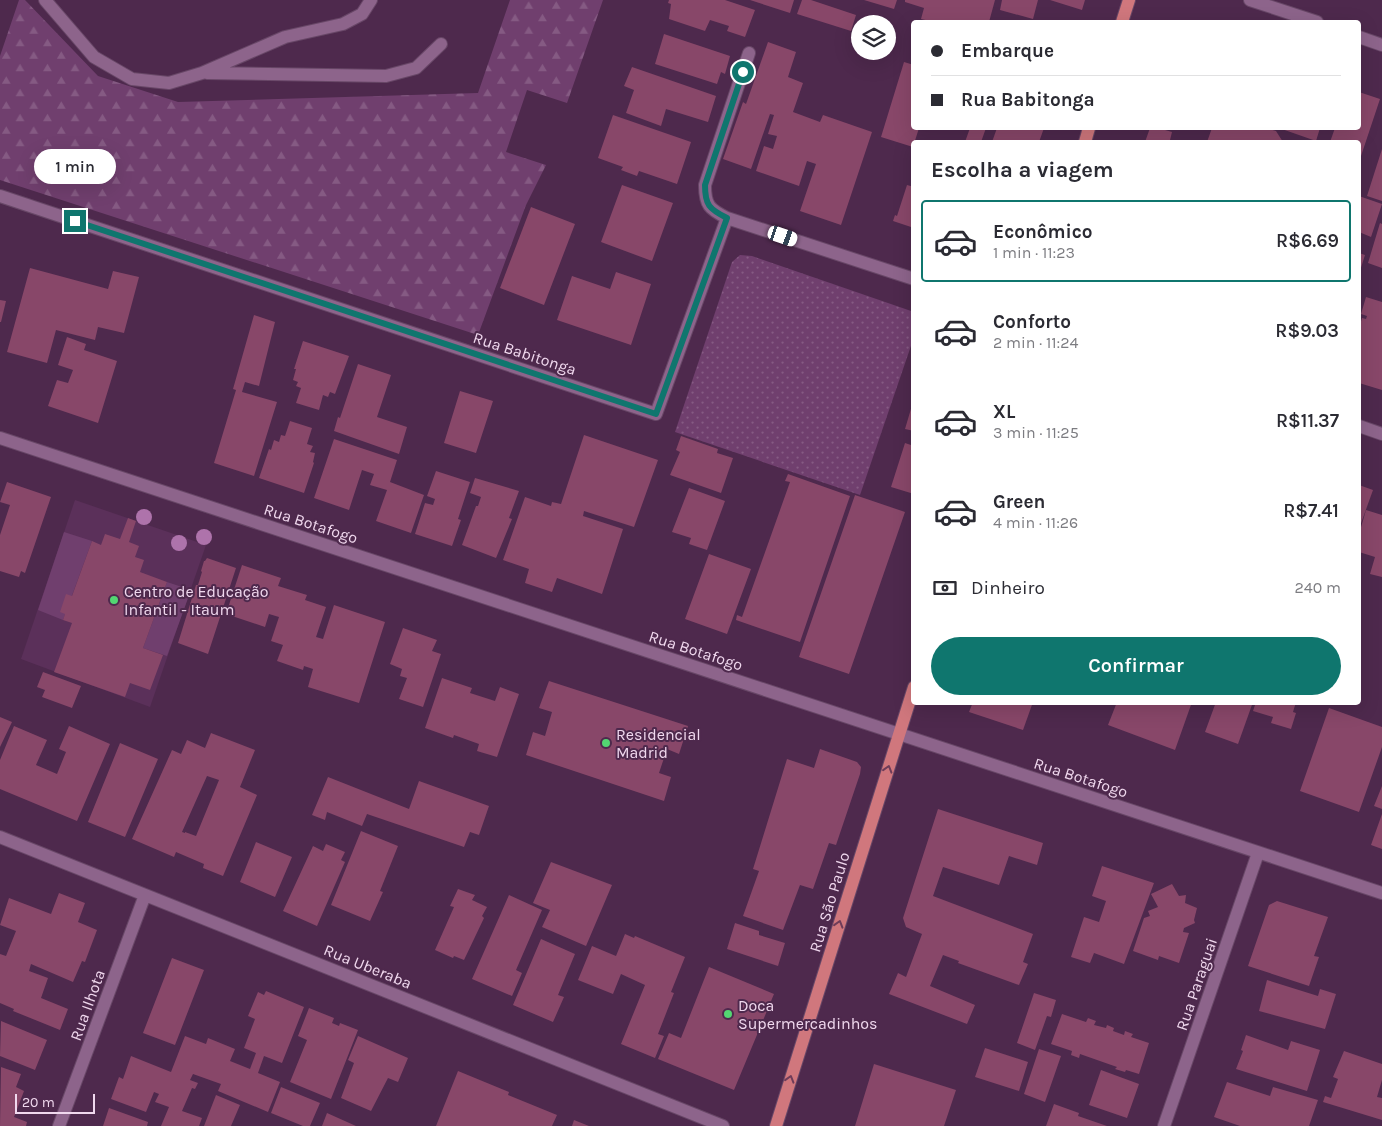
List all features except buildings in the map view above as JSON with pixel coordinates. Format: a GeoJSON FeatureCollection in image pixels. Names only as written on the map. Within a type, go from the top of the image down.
{"type":"FeatureCollection","features":[{"type":"Feature","properties":{"kind":"main road"},"geometry":{"type":"LineString","coordinates":[[1123,20],[1130,0]]}},
{"type":"Feature","properties":{"kind":"main road","name":"Rua São Paulo"},"geometry":{"type":"LineString","coordinates":[[776,1126],[911,696]]}},
{"type":"Feature","properties":{"kind":"street"},"geometry":{"type":"LineString","coordinates":[[45,0],[94,57],[132,79],[169,83],[202,73],[286,37],[343,24],[362,14],[371,0]]}},
{"type":"Feature","properties":{"kind":"street"},"geometry":{"type":"LineString","coordinates":[[1250,0],[1311,20]]}},
{"type":"Feature","properties":{"kind":"street"},"geometry":{"type":"LineString","coordinates":[[1361,38],[1382,45]]}},
{"type":"Feature","properties":{"kind":"street"},"geometry":{"type":"LineString","coordinates":[[202,73],[386,76],[416,68],[441,44]]}},
{"type":"Feature","properties":{"kind":"street"},"geometry":{"type":"LineString","coordinates":[[749,54],[705,185],[705,200],[713,211],[727,218],[911,278]]}},
{"type":"Feature","properties":{"kind":"street","name":"Rua Babitonga"},"geometry":{"type":"LineString","coordinates":[[0,196],[656,414],[727,218]]}},
{"type":"Feature","properties":{"kind":"street"},"geometry":{"type":"LineString","coordinates":[[1361,427],[1382,434]]}},
{"type":"Feature","properties":{"kind":"street","name":"Rua Botafogo"},"geometry":{"type":"LineString","coordinates":[[0,438],[1382,893]]}},
{"type":"Feature","properties":{"kind":"street","name":"Rua Uberaba"},"geometry":{"type":"LineString","coordinates":[[0,837],[723,1126]]}},
{"type":"Feature","properties":{"kind":"street","name":"Rua Paraguai"},"geometry":{"type":"LineString","coordinates":[[1164,1126],[1258,852]]}},
{"type":"Feature","properties":{"kind":"street","name":"Rua Ilhota"},"geometry":{"type":"LineString","coordinates":[[59,1126],[145,895]]}},
{"type":"Feature","properties":{"kind":"shaded area","name":"Centro de Educação Infantil - Itaum"},"geometry":{"type":"Polygon","coordinates":[[[75,500],[206,545],[150,707],[21,659],[75,500]]]}},
{"type":"Feature","properties":{"kind":"green space"},"geometry":{"type":"Polygon","coordinates":[[[19,0],[25,0],[98,76],[178,102],[478,93],[510,0],[603,0],[567,103],[527,90],[506,152],[546,165],[526,205],[478,335],[0,180],[0,56],[19,0]]]}},
{"type":"Feature","properties":{"kind":"green space"},"geometry":{"type":"Polygon","coordinates":[[[740,255],[752,256],[911,311],[911,346],[860,495],[675,432],[732,262],[740,255]]]}},
{"type":"Feature","properties":{"kind":"green space"},"geometry":{"type":"Polygon","coordinates":[[[64,532],[92,541],[63,620],[38,610],[64,532]]]}},
{"type":"Feature","properties":{"kind":"green space"},"geometry":{"type":"Polygon","coordinates":[[[167,582],[191,590],[167,656],[143,648],[167,582]]]}},
{"type":"Feature","properties":{"kind":"place","name":"Centro de Educação Infantil - Itaum"},"geometry":{"type":"Point","coordinates":[114,600]}},
{"type":"Feature","properties":{"kind":"place","name":"Residencial Madrid"},"geometry":{"type":"Point","coordinates":[606,743]}},
{"type":"Feature","properties":{"kind":"place","name":"Doca Supermercadinhos"},"geometry":{"type":"Point","coordinates":[728,1014]}},
{"type":"Feature","properties":{"kind":"route"},"geometry":{"type":"LineString","coordinates":[[75,221],[656,414],[727,218],[713,211],[705,200],[705,185],[743,72]]}}]}
